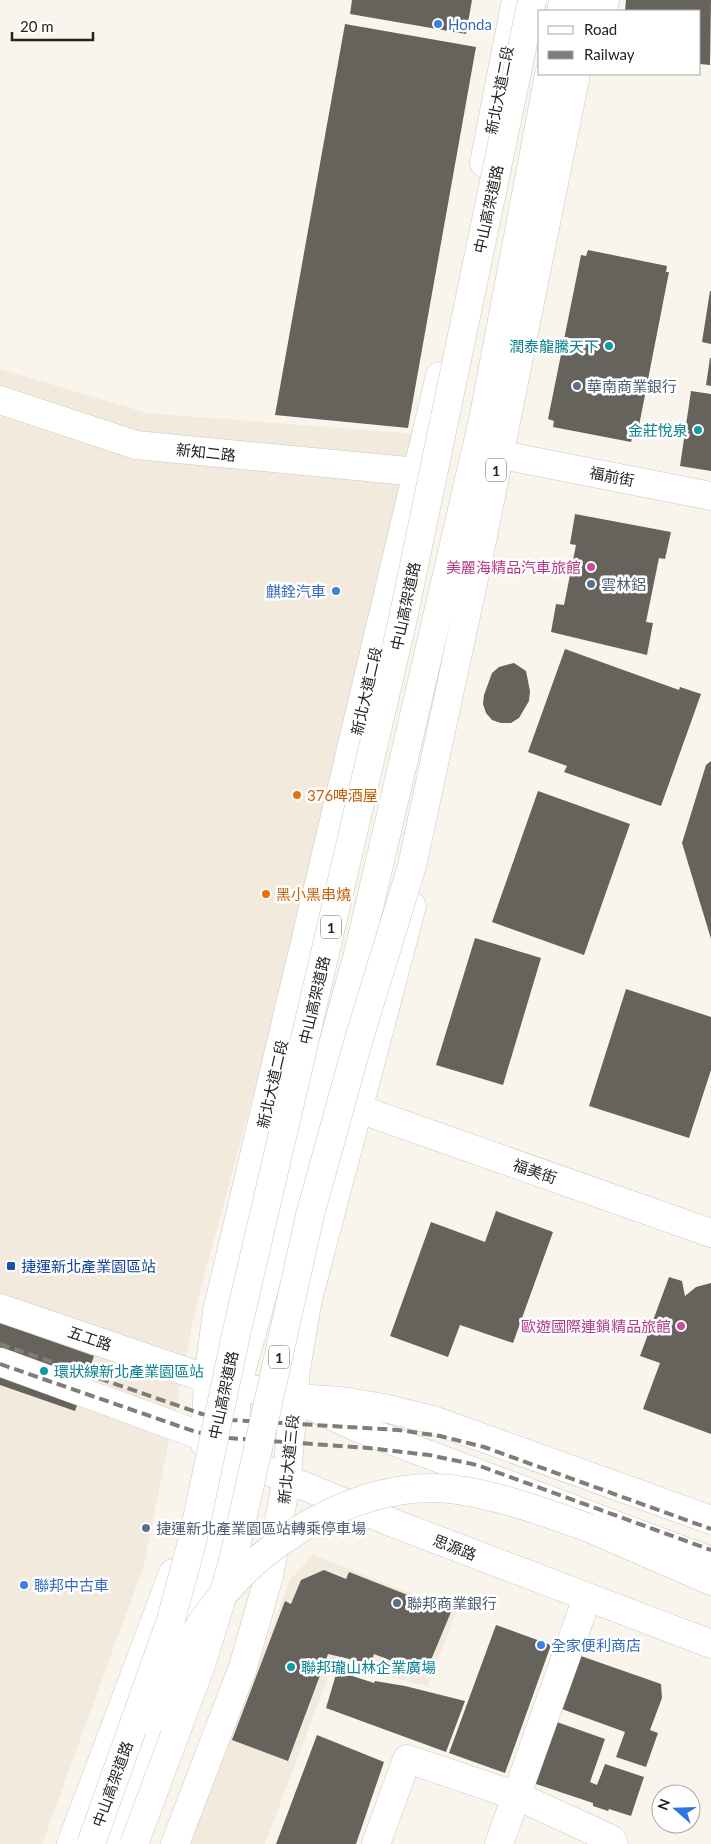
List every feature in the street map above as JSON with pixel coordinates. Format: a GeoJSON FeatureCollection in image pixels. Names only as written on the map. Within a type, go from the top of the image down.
{"type":"FeatureCollection","features":[{"type":"Feature","properties":{"kind":"main road","name":"新北大道二段"},"geometry":{"type":"LineString","coordinates":[[208,1379],[217,1311],[418,472],[460,287],[516,0]]}},
{"type":"Feature","properties":{"kind":"main road","name":"中山高架道路"},"geometry":{"type":"LineString","coordinates":[[91,1844],[171,1620],[193,1538],[237,1330],[402,623],[532,0]]}},
{"type":"Feature","properties":{"kind":"main road"},"geometry":{"type":"LineString","coordinates":[[234,1459],[237,1386],[356,958],[483,420],[549,75]]}},
{"type":"Feature","properties":{"kind":"main road","name":"1"},"geometry":{"type":"LineString","coordinates":[[134,1844],[201,1665],[232,1565],[310,1215],[358,1042],[412,866],[481,546],[576,75]]}},
{"type":"Feature","properties":{"kind":"main road","name":"1"},"geometry":{"type":"LineString","coordinates":[[294,1398],[300,1340],[308,1299],[433,830],[512,457],[590,75]]}},
{"type":"Feature","properties":{"kind":"main road","name":"新知二路"},"geometry":{"type":"LineString","coordinates":[[0,400],[136,445],[418,472]]}},
{"type":"Feature","properties":{"kind":"main road","name":"福前街"},"geometry":{"type":"LineString","coordinates":[[512,457],[711,496]]}},
{"type":"Feature","properties":{"kind":"main road","name":"福美街"},"geometry":{"type":"LineString","coordinates":[[359,1109],[711,1232]]}},
{"type":"Feature","properties":{"kind":"main road","name":"五工路"},"geometry":{"type":"LineString","coordinates":[[0,1308],[208,1379]]}},
{"type":"Feature","properties":{"kind":"main road"},"geometry":{"type":"LineString","coordinates":[[0,1362],[206,1437]]}},
{"type":"Feature","properties":{"kind":"main road"},"geometry":{"type":"LineString","coordinates":[[208,1379],[294,1398],[342,1401],[384,1408],[433,1420],[711,1520]]}},
{"type":"Feature","properties":{"kind":"main road","name":"1"},"geometry":{"type":"LineString","coordinates":[[71,1844],[177,1563],[190,1522],[206,1437],[208,1379]]}},
{"type":"Feature","properties":{"kind":"main road"},"geometry":{"type":"LineString","coordinates":[[294,1398],[358,1428],[711,1561]]}},
{"type":"Feature","properties":{"kind":"main road","name":"新北大道三段"},"geometry":{"type":"LineString","coordinates":[[111,1844],[191,1624],[234,1459],[294,1398]]}},
{"type":"Feature","properties":{"kind":"main road","name":"新北大道三段"},"geometry":{"type":"LineString","coordinates":[[175,1844],[243,1667],[269,1576],[287,1477],[294,1398]]}},
{"type":"Feature","properties":{"kind":"main road","name":"思源路"},"geometry":{"type":"LineString","coordinates":[[206,1437],[234,1459],[287,1477],[398,1525],[711,1644]]}},
{"type":"Feature","properties":{"kind":"main road"},"geometry":{"type":"LineString","coordinates":[[95,1844],[124,1778],[190,1642],[216,1602],[267,1551],[324,1515],[371,1497],[410,1488],[450,1489],[490,1496],[589,1528],[711,1581]]}},
{"type":"Feature","properties":{"kind":"main road"},"geometry":{"type":"LineString","coordinates":[[499,1844],[518,1796],[587,1598]]}},
{"type":"Feature","properties":{"kind":"main road"},"geometry":{"type":"LineString","coordinates":[[376,1844],[407,1759],[518,1796],[611,1839],[614,1844]]}},
{"type":"Feature","properties":{"kind":"shaded area"},"geometry":{"type":"Polygon","coordinates":[[[0,369],[147,413],[416,434],[312,879],[196,1306],[144,1565],[42,1844],[0,1844],[0,369]]]}},
{"type":"Feature","properties":{"kind":"shaded area","name":"聯邦瓏山林企業廣場"},"geometry":{"type":"Polygon","coordinates":[[[313,1555],[457,1611],[428,1686],[333,1664],[265,1844],[190,1844],[290,1580],[313,1555]]]}},
{"type":"Feature","properties":{"kind":"building","name":"Honda"},"geometry":{"type":"Polygon","coordinates":[[[352,0],[472,0],[466,34],[350,14],[352,0]]]}},
{"type":"Feature","properties":{"kind":"building"},"geometry":{"type":"Polygon","coordinates":[[[626,0],[711,0],[710,65],[701,64],[701,10],[625,10],[626,0]]]}},
{"type":"Feature","properties":{"kind":"building"},"geometry":{"type":"Polygon","coordinates":[[[345,24],[476,47],[408,428],[275,415],[345,24]]]}},
{"type":"Feature","properties":{"kind":"building","name":"潤泰龍騰天下"},"geometry":{"type":"Polygon","coordinates":[[[588,250],[667,266],[666,272],[669,272],[637,436],[633,435],[631,442],[553,427],[554,421],[548,419],[581,255],[586,256],[588,250]]]}},
{"type":"Feature","properties":{"kind":"building"},"geometry":{"type":"Polygon","coordinates":[[[711,291],[711,344],[702,342],[711,291]]]}},
{"type":"Feature","properties":{"kind":"building","name":"金莊悅泉"},"geometry":{"type":"Polygon","coordinates":[[[711,358],[711,386],[706,385],[711,358]]]}},
{"type":"Feature","properties":{"kind":"building","name":"金莊悅泉"},"geometry":{"type":"Polygon","coordinates":[[[691,391],[711,394],[711,471],[680,466],[691,391]]]}},
{"type":"Feature","properties":{"kind":"building"},"geometry":{"type":"Polygon","coordinates":[[[575,514],[671,532],[665,559],[659,558],[646,622],[653,623],[647,655],[551,632],[556,604],[564,605],[576,545],[570,544],[575,514]]]}},
{"type":"Feature","properties":{"kind":"building"},"geometry":{"type":"Polygon","coordinates":[[[565,649],[679,690],[680,687],[701,694],[661,806],[564,772],[567,766],[528,752],[565,649]]]}},
{"type":"Feature","properties":{"kind":"building"},"geometry":{"type":"Polygon","coordinates":[[[514,663],[526,671],[530,691],[529,701],[519,718],[511,723],[501,723],[492,720],[486,713],[483,704],[484,695],[492,673],[499,667],[514,663]]]}},
{"type":"Feature","properties":{"kind":"building"},"geometry":{"type":"Polygon","coordinates":[[[711,761],[711,939],[682,843],[706,765],[711,761]]]}},
{"type":"Feature","properties":{"kind":"building"},"geometry":{"type":"Polygon","coordinates":[[[538,791],[630,824],[584,955],[492,922],[538,791]]]}},
{"type":"Feature","properties":{"kind":"building"},"geometry":{"type":"Polygon","coordinates":[[[475,938],[541,958],[503,1085],[436,1065],[475,938]]]}},
{"type":"Feature","properties":{"kind":"building"},"geometry":{"type":"Polygon","coordinates":[[[626,989],[711,1017],[711,1070],[689,1138],[589,1106],[626,989]]]}},
{"type":"Feature","properties":{"kind":"building"},"geometry":{"type":"Polygon","coordinates":[[[496,1211],[553,1232],[513,1343],[460,1325],[448,1357],[390,1336],[431,1222],[485,1242],[496,1211]]]}},
{"type":"Feature","properties":{"kind":"building","name":"歐遊國際連鎖精品旅館"},"geometry":{"type":"Polygon","coordinates":[[[669,1277],[682,1281],[685,1296],[696,1287],[711,1283],[711,1434],[643,1409],[660,1363],[640,1356],[669,1277]]]}},
{"type":"Feature","properties":{"kind":"building","name":"環狀線新北產業園區站"},"geometry":{"type":"Polygon","coordinates":[[[0,1323],[94,1356],[75,1411],[0,1385],[0,1323]]]}},
{"type":"Feature","properties":{"kind":"building","name":"聯邦瓏山林企業廣場"},"geometry":{"type":"Polygon","coordinates":[[[324,1570],[346,1579],[349,1572],[451,1612],[426,1672],[418,1671],[374,1654],[371,1664],[328,1654],[288,1761],[232,1740],[285,1601],[291,1604],[301,1580],[324,1570]]]}},
{"type":"Feature","properties":{"kind":"building"},"geometry":{"type":"Polygon","coordinates":[[[496,1625],[551,1645],[505,1773],[449,1753],[496,1625]]]}},
{"type":"Feature","properties":{"kind":"building"},"geometry":{"type":"Polygon","coordinates":[[[578,1655],[661,1684],[662,1698],[650,1730],[658,1733],[646,1767],[616,1757],[625,1732],[559,1708],[578,1655]]]}},
{"type":"Feature","properties":{"kind":"building"},"geometry":{"type":"Polygon","coordinates":[[[337,1671],[374,1683],[375,1681],[405,1686],[465,1701],[446,1752],[326,1708],[337,1671]]]}},
{"type":"Feature","properties":{"kind":"building"},"geometry":{"type":"Polygon","coordinates":[[[554,1721],[605,1739],[590,1782],[597,1785],[605,1764],[644,1777],[631,1816],[593,1806],[593,1803],[533,1783],[554,1721]]]}},
{"type":"Feature","properties":{"kind":"building"},"geometry":{"type":"Polygon","coordinates":[[[317,1735],[384,1762],[356,1844],[276,1844],[317,1735]]]}},
{"type":"Feature","properties":{"kind":"railway"},"geometry":{"type":"LineString","coordinates":[[0,1344],[202,1414],[232,1420],[398,1430],[440,1436],[484,1447],[711,1529]]}},
{"type":"Feature","properties":{"kind":"railway"},"geometry":{"type":"LineString","coordinates":[[0,1364],[196,1432],[229,1438],[368,1448],[429,1455],[477,1465],[711,1550]]}},
{"type":"Feature","properties":{"kind":"place","name":"Honda"},"geometry":{"type":"Point","coordinates":[438,24]}},
{"type":"Feature","properties":{"kind":"place","name":"潤泰龍騰天下"},"geometry":{"type":"Point","coordinates":[609,346]}},
{"type":"Feature","properties":{"kind":"place","name":"華南商業銀行"},"geometry":{"type":"Point","coordinates":[577,386]}},
{"type":"Feature","properties":{"kind":"place","name":"金莊悅泉"},"geometry":{"type":"Point","coordinates":[698,430]}},
{"type":"Feature","properties":{"kind":"place","name":"美麗海精品汽車旅館"},"geometry":{"type":"Point","coordinates":[591,567]}},
{"type":"Feature","properties":{"kind":"place","name":"雲林鋁"},"geometry":{"type":"Point","coordinates":[591,584]}},
{"type":"Feature","properties":{"kind":"place","name":"麒銓汽車"},"geometry":{"type":"Point","coordinates":[336,591]}},
{"type":"Feature","properties":{"kind":"place","name":"376啤酒屋"},"geometry":{"type":"Point","coordinates":[297,795]}},
{"type":"Feature","properties":{"kind":"place","name":"黑小黑串燒"},"geometry":{"type":"Point","coordinates":[266,894]}},
{"type":"Feature","properties":{"kind":"place","name":"捷運新北產業園區站"},"geometry":{"type":"Point","coordinates":[11,1266]}},
{"type":"Feature","properties":{"kind":"place","name":"歐遊國際連鎖精品旅館"},"geometry":{"type":"Point","coordinates":[681,1326]}},
{"type":"Feature","properties":{"kind":"place","name":"環狀線新北產業園區站"},"geometry":{"type":"Point","coordinates":[44,1371]}},
{"type":"Feature","properties":{"kind":"place","name":"捷運新北產業園區站轉乘停車場"},"geometry":{"type":"Point","coordinates":[146,1528]}},
{"type":"Feature","properties":{"kind":"place","name":"聯邦中古車"},"geometry":{"type":"Point","coordinates":[24,1585]}},
{"type":"Feature","properties":{"kind":"place","name":"聯邦商業銀行"},"geometry":{"type":"Point","coordinates":[397,1603]}},
{"type":"Feature","properties":{"kind":"place","name":"全家便利商店"},"geometry":{"type":"Point","coordinates":[541,1645]}},
{"type":"Feature","properties":{"kind":"place","name":"聯邦瓏山林企業廣場"},"geometry":{"type":"Point","coordinates":[291,1667]}}]}
